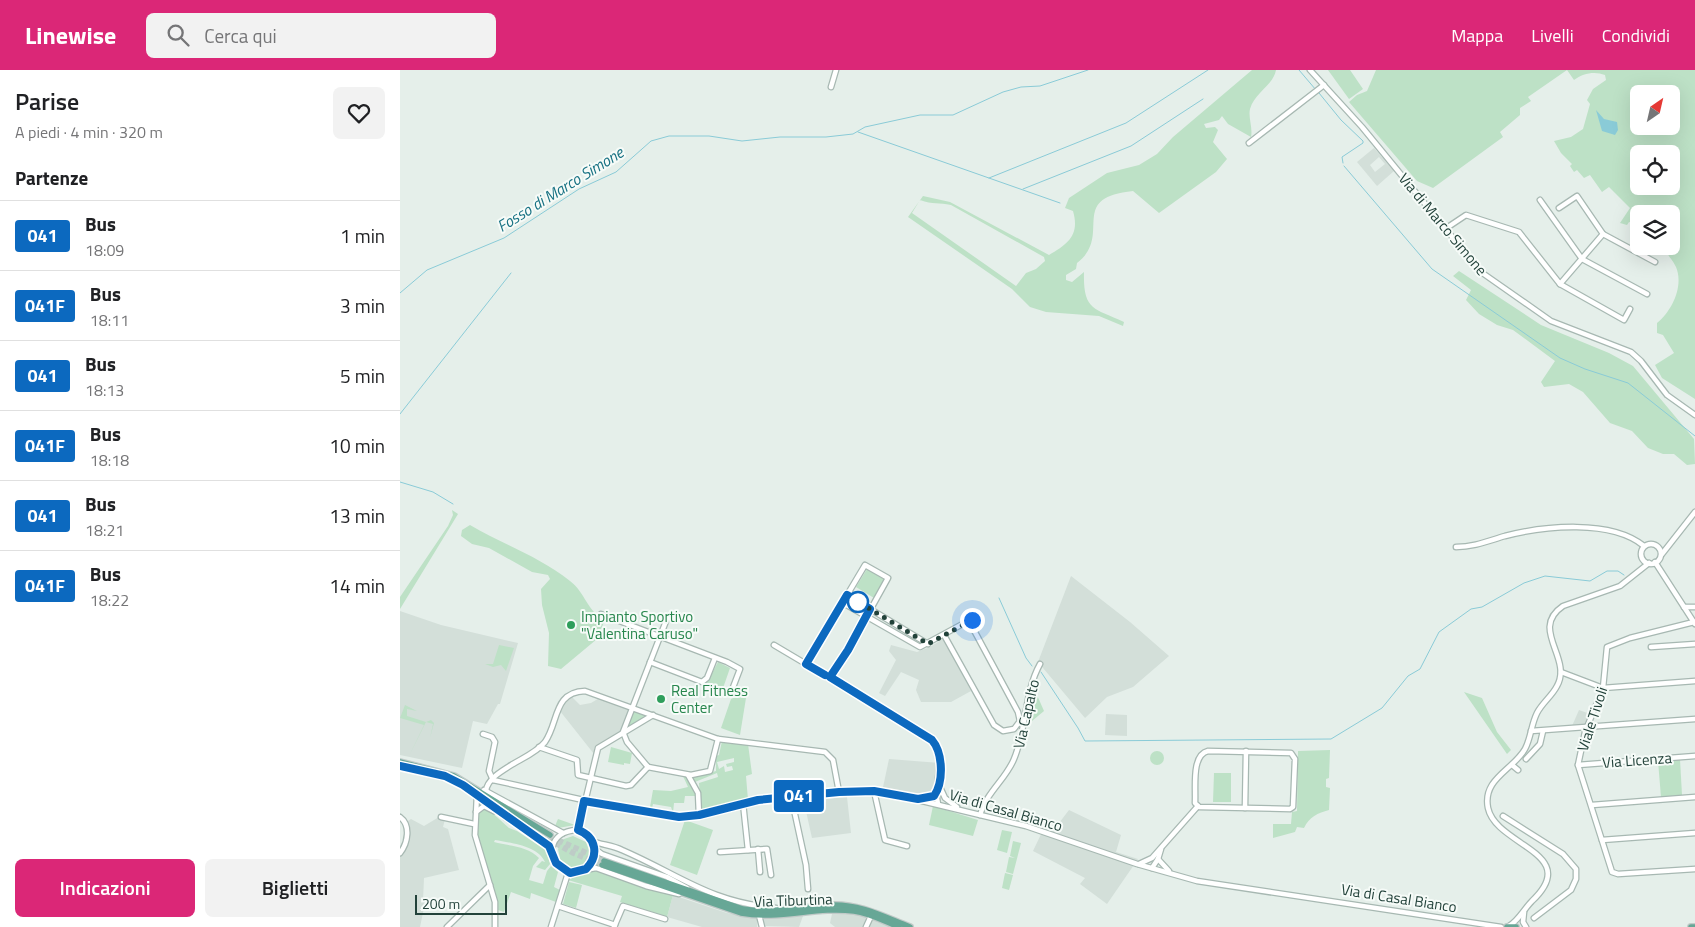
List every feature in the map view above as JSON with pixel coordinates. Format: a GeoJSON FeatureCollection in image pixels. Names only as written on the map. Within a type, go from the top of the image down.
{"type":"FeatureCollection","features":[{"type":"Feature","properties":{"kind":"main road"},"geometry":{"type":"LineString","coordinates":[[400,762],[446,772],[550,837],[488,801],[476,791],[448,777],[400,766]]}},
{"type":"Feature","properties":{"kind":"main road","name":"Via Tiburtina"},"geometry":{"type":"LineString","coordinates":[[898,927],[871,916],[838,910],[760,915],[731,911],[603,863],[747,910],[846,906],[870,911],[910,927]]}},
{"type":"Feature","properties":{"kind":"street"},"geometry":{"type":"LineString","coordinates":[[831,87],[836,70]]}},
{"type":"Feature","properties":{"kind":"street","name":"Via di Marco Simone"},"geometry":{"type":"LineString","coordinates":[[1310,70],[1362,127],[1476,268],[1551,321],[1631,352],[1641,361],[1667,394],[1695,415]]}},
{"type":"Feature","properties":{"kind":"street"},"geometry":{"type":"LineString","coordinates":[[1249,143],[1324,85]]}},
{"type":"Feature","properties":{"kind":"street"},"geometry":{"type":"LineString","coordinates":[[1559,208],[1577,196],[1603,234],[1656,262]]}},
{"type":"Feature","properties":{"kind":"street"},"geometry":{"type":"LineString","coordinates":[[1540,200],[1582,259],[1647,294]]}},
{"type":"Feature","properties":{"kind":"street"},"geometry":{"type":"LineString","coordinates":[[1445,229],[1461,216],[1467,215],[1517,231],[1560,284],[1624,320],[1630,309]]}},
{"type":"Feature","properties":{"kind":"street"},"geometry":{"type":"LineString","coordinates":[[1560,284],[1603,234]]}},
{"type":"Feature","properties":{"kind":"street"},"geometry":{"type":"LineString","coordinates":[[1510,927],[1546,884],[1548,870],[1539,855],[1498,827],[1493,820],[1488,806],[1488,794],[1493,782],[1524,751],[1538,711],[1557,687],[1561,672],[1550,634],[1550,625],[1556,612],[1569,603],[1620,586],[1649,563],[1656,562],[1670,541],[1695,512]]}},
{"type":"Feature","properties":{"kind":"street"},"geometry":{"type":"LineString","coordinates":[[1456,547],[1480,545],[1518,534],[1584,527],[1618,534],[1636,540],[1644,546]]}},
{"type":"Feature","properties":{"kind":"street"},"geometry":{"type":"LineString","coordinates":[[1644,546],[1649,544],[1657,546],[1670,541]]}},
{"type":"Feature","properties":{"kind":"street"},"geometry":{"type":"LineString","coordinates":[[1640,569],[1644,546]]}},
{"type":"Feature","properties":{"kind":"street"},"geometry":{"type":"LineString","coordinates":[[1657,546],[1660,558]]}},
{"type":"Feature","properties":{"kind":"street"},"geometry":{"type":"LineString","coordinates":[[1642,558],[1649,563]]}},
{"type":"Feature","properties":{"kind":"street"},"geometry":{"type":"LineString","coordinates":[[1656,562],[1694,623]]}},
{"type":"Feature","properties":{"kind":"street"},"geometry":{"type":"LineString","coordinates":[[806,664],[865,564],[888,578],[848,650],[830,677]]}},
{"type":"Feature","properties":{"kind":"street"},"geometry":{"type":"LineString","coordinates":[[847,595],[928,644]]}},
{"type":"Feature","properties":{"kind":"street"},"geometry":{"type":"LineString","coordinates":[[843,602],[918,647],[928,644],[970,620],[1018,712],[1020,721],[1014,729],[1003,731],[995,726],[944,635]]}},
{"type":"Feature","properties":{"kind":"street"},"geometry":{"type":"LineString","coordinates":[[1684,607],[1695,607]]}},
{"type":"Feature","properties":{"kind":"street"},"geometry":{"type":"LineString","coordinates":[[601,614],[740,669],[732,690]]}},
{"type":"Feature","properties":{"kind":"street"},"geometry":{"type":"LineString","coordinates":[[668,616],[624,732],[626,741],[648,767],[698,775],[711,770],[713,753],[718,739]]}},
{"type":"Feature","properties":{"kind":"street","name":"Viale Tivoli"},"geometry":{"type":"LineString","coordinates":[[1694,623],[1630,638],[1608,647],[1604,688],[1587,727],[1578,765],[1612,871],[1615,874],[1695,869]]}},
{"type":"Feature","properties":{"kind":"street"},"geometry":{"type":"LineString","coordinates":[[896,634],[904,628]]}},
{"type":"Feature","properties":{"kind":"street"},"geometry":{"type":"LineString","coordinates":[[901,637],[904,628]]}},
{"type":"Feature","properties":{"kind":"street"},"geometry":{"type":"LineString","coordinates":[[1651,647],[1695,644]]}},
{"type":"Feature","properties":{"kind":"street"},"geometry":{"type":"LineString","coordinates":[[774,645],[932,740],[940,757],[938,804]]}},
{"type":"Feature","properties":{"kind":"street"},"geometry":{"type":"LineString","coordinates":[[650,662],[702,682],[707,678],[715,658]]}},
{"type":"Feature","properties":{"kind":"street","name":"Via Capalto"},"geometry":{"type":"LineString","coordinates":[[980,815],[984,805],[1014,761],[1022,735],[1032,681],[1040,664]]}},
{"type":"Feature","properties":{"kind":"street"},"geometry":{"type":"LineString","coordinates":[[1561,672],[1604,688],[1695,681]]}},
{"type":"Feature","properties":{"kind":"street"},"geometry":{"type":"LineString","coordinates":[[486,791],[487,785],[499,773],[539,747],[548,737],[562,702],[571,694],[591,692],[718,739],[826,752],[833,760],[839,792]]}},
{"type":"Feature","properties":{"kind":"street"},"geometry":{"type":"LineString","coordinates":[[495,927],[496,902],[478,850],[474,824],[476,791],[486,791],[555,831],[564,833],[578,830],[598,747],[653,715]]}},
{"type":"Feature","properties":{"kind":"street"},"geometry":{"type":"LineString","coordinates":[[1531,731],[1695,719]]}},
{"type":"Feature","properties":{"kind":"street"},"geometry":{"type":"LineString","coordinates":[[1526,759],[1540,744],[1543,731]]}},
{"type":"Feature","properties":{"kind":"street"},"geometry":{"type":"LineString","coordinates":[[483,734],[492,737],[495,742],[489,771],[492,780]]}},
{"type":"Feature","properties":{"kind":"street"},"geometry":{"type":"LineString","coordinates":[[539,747],[576,760],[577,773],[590,778],[629,786],[648,767]]}},
{"type":"Feature","properties":{"kind":"street"},"geometry":{"type":"LineString","coordinates":[[1208,751],[1246,751],[1289,753],[1294,756],[1292,807],[1202,808],[1198,806],[1195,802],[1197,761],[1200,756],[1208,751]]}},
{"type":"Feature","properties":{"kind":"street"},"geometry":{"type":"LineString","coordinates":[[1246,751],[1246,808]]}},
{"type":"Feature","properties":{"kind":"street","name":"Via Licenza"},"geometry":{"type":"LineString","coordinates":[[1578,765],[1695,756]]}},
{"type":"Feature","properties":{"kind":"street"},"geometry":{"type":"LineString","coordinates":[[1512,765],[1518,770]]}},
{"type":"Feature","properties":{"kind":"street"},"geometry":{"type":"LineString","coordinates":[[688,774],[698,793],[699,815]]}},
{"type":"Feature","properties":{"kind":"street","name":"Via di Casal Bianco"},"geometry":{"type":"LineString","coordinates":[[492,780],[584,801],[671,817],[699,815],[743,803],[791,796],[874,791],[918,799],[1033,829],[1174,875],[1242,888],[1501,927]]}},
{"type":"Feature","properties":{"kind":"street"},"geometry":{"type":"LineString","coordinates":[[874,791],[884,840],[907,846]]}},
{"type":"Feature","properties":{"kind":"street"},"geometry":{"type":"LineString","coordinates":[[918,799],[932,797],[939,792]]}},
{"type":"Feature","properties":{"kind":"street"},"geometry":{"type":"LineString","coordinates":[[939,792],[950,803],[965,811]]}},
{"type":"Feature","properties":{"kind":"street"},"geometry":{"type":"LineString","coordinates":[[791,796],[806,866],[808,889]]}},
{"type":"Feature","properties":{"kind":"street"},"geometry":{"type":"LineString","coordinates":[[1592,805],[1695,797]]}},
{"type":"Feature","properties":{"kind":"street"},"geometry":{"type":"LineString","coordinates":[[488,801],[520,827],[552,849],[556,863],[568,873],[551,927]]}},
{"type":"Feature","properties":{"kind":"street"},"geometry":{"type":"LineString","coordinates":[[743,803],[748,850]]}},
{"type":"Feature","properties":{"kind":"street"},"geometry":{"type":"LineString","coordinates":[[476,812],[481,807],[488,806],[508,822],[520,827]]}},
{"type":"Feature","properties":{"kind":"street"},"geometry":{"type":"LineString","coordinates":[[1137,864],[1152,858],[1198,806]]}},
{"type":"Feature","properties":{"kind":"street"},"geometry":{"type":"LineString","coordinates":[[1503,816],[1566,856],[1576,871],[1576,881],[1570,890],[1534,918]]}},
{"type":"Feature","properties":{"kind":"street"},"geometry":{"type":"LineString","coordinates":[[400,817],[406,822],[408,829],[404,848],[400,852]]}},
{"type":"Feature","properties":{"kind":"street"},"geometry":{"type":"LineString","coordinates":[[441,817],[474,824]]}},
{"type":"Feature","properties":{"kind":"street","name":"Via Tiburtina"},"geometry":{"type":"LineString","coordinates":[[578,830],[592,840],[621,849],[694,887],[730,901],[784,909]]}},
{"type":"Feature","properties":{"kind":"street"},"geometry":{"type":"LineString","coordinates":[[1519,841],[1526,830]]}},
{"type":"Feature","properties":{"kind":"street"},"geometry":{"type":"LineString","coordinates":[[552,849],[556,840],[564,833]]}},
{"type":"Feature","properties":{"kind":"street"},"geometry":{"type":"LineString","coordinates":[[1602,840],[1695,833]]}},
{"type":"Feature","properties":{"kind":"street"},"geometry":{"type":"LineString","coordinates":[[586,869],[594,859],[595,849],[592,840]]}},
{"type":"Feature","properties":{"kind":"street"},"geometry":{"type":"LineString","coordinates":[[1152,868],[1158,859],[1162,845]]}},
{"type":"Feature","properties":{"kind":"street","name":"Via Tiburtina"},"geometry":{"type":"LineString","coordinates":[[595,849],[602,854],[669,878],[714,900]]}},
{"type":"Feature","properties":{"kind":"street"},"geometry":{"type":"LineString","coordinates":[[758,849],[760,872]]}},
{"type":"Feature","properties":{"kind":"street"},"geometry":{"type":"LineString","coordinates":[[720,852],[768,849],[771,875]]}},
{"type":"Feature","properties":{"kind":"street"},"geometry":{"type":"LineString","coordinates":[[1152,858],[1152,868]]}},
{"type":"Feature","properties":{"kind":"street"},"geometry":{"type":"LineString","coordinates":[[1158,859],[1165,869],[1174,875]]}},
{"type":"Feature","properties":{"kind":"street","name":"Via Tiburtina"},"geometry":{"type":"LineString","coordinates":[[568,873],[577,873],[586,869],[596,868],[646,886],[688,895]]}},
{"type":"Feature","properties":{"kind":"street"},"geometry":{"type":"LineString","coordinates":[[447,927],[490,885]]}},
{"type":"Feature","properties":{"kind":"street"},"geometry":{"type":"LineString","coordinates":[[558,906],[614,926],[620,908],[624,906],[665,919]]}},
{"type":"Feature","properties":{"kind":"street"},"geometry":{"type":"LineString","coordinates":[[1526,927],[1523,916],[1528,906]]}},
{"type":"Feature","properties":{"kind":"street"},"geometry":{"type":"LineString","coordinates":[[760,915],[762,927]]}},
{"type":"Feature","properties":{"kind":"street"},"geometry":{"type":"LineString","coordinates":[[1510,927],[1520,915]]}},
{"type":"Feature","properties":{"kind":"street"},"geometry":{"type":"LineString","coordinates":[[866,927],[871,916]]}},
{"type":"Feature","properties":{"kind":"shaded area"},"geometry":{"type":"Polygon","coordinates":[[[1374,148],[1394,171],[1377,186],[1357,162],[1374,148]],[[1379,157],[1370,165],[1375,172],[1385,164],[1379,157]]]}},
{"type":"Feature","properties":{"kind":"shaded area"},"geometry":{"type":"Polygon","coordinates":[[[1071,576],[1130,622],[1169,656],[1133,687],[1107,697],[1085,718],[1038,662],[1071,576]]]}},
{"type":"Feature","properties":{"kind":"shaded area"},"geometry":{"type":"Polygon","coordinates":[[[400,611],[441,625],[518,643],[500,704],[498,704],[487,724],[473,721],[462,768],[400,755],[400,611]]]}},
{"type":"Feature","properties":{"kind":"shaded area"},"geometry":{"type":"Polygon","coordinates":[[[943,639],[971,691],[951,702],[921,702],[916,690],[919,680],[901,672],[885,696],[879,693],[896,660],[889,651],[891,645],[917,652],[943,639]]]}},
{"type":"Feature","properties":{"kind":"shaded area"},"geometry":{"type":"Polygon","coordinates":[[[572,697],[580,705],[591,703],[601,697],[630,709],[621,731],[594,748],[594,754],[560,711],[565,702],[572,697]]]}},
{"type":"Feature","properties":{"kind":"shaded area"},"geometry":{"type":"Polygon","coordinates":[[[1579,710],[1590,714],[1585,725],[1572,726],[1579,710]]]}},
{"type":"Feature","properties":{"kind":"shaded area"},"geometry":{"type":"Polygon","coordinates":[[[1106,714],[1127,715],[1127,736],[1105,735],[1106,714]]]}},
{"type":"Feature","properties":{"kind":"shaded area"},"geometry":{"type":"Polygon","coordinates":[[[889,759],[940,763],[938,804],[882,792],[889,759]]]}},
{"type":"Feature","properties":{"kind":"shaded area"},"geometry":{"type":"Polygon","coordinates":[[[847,797],[851,833],[812,838],[806,811],[797,810],[796,803],[820,800],[826,802],[826,799],[847,797]]]}},
{"type":"Feature","properties":{"kind":"shaded area"},"geometry":{"type":"Polygon","coordinates":[[[1069,810],[1121,835],[1116,852],[1138,859],[1107,904],[1080,884],[1085,878],[1033,851],[1044,828],[1053,831],[1069,810]]]}},
{"type":"Feature","properties":{"kind":"shaded area"},"geometry":{"type":"Polygon","coordinates":[[[439,817],[445,819],[443,827],[448,829],[459,870],[424,878],[423,901],[425,903],[420,927],[400,927],[400,855],[407,841],[410,828],[408,821],[411,819],[424,826],[439,817]]]}},
{"type":"Feature","properties":{"kind":"shaded area"},"geometry":{"type":"Polygon","coordinates":[[[673,895],[727,913],[757,918],[757,927],[702,927],[667,917],[673,895]]]}},
{"type":"Feature","properties":{"kind":"shaded area"},"geometry":{"type":"Polygon","coordinates":[[[859,913],[897,927],[835,927],[830,923],[832,914],[859,913]]]}},
{"type":"Feature","properties":{"kind":"shaded area"},"geometry":{"type":"Polygon","coordinates":[[[803,916],[799,927],[763,926],[762,919],[803,916]]]}},
{"type":"Feature","properties":{"kind":"green space"},"geometry":{"type":"Polygon","coordinates":[[[1252,70],[1276,70],[1274,76],[1252,103],[1250,109],[1251,137],[1228,124],[1222,116],[1219,120],[1204,124],[1206,128],[1215,127],[1218,130],[1213,142],[1227,159],[1216,172],[1159,213],[1133,191],[1113,195],[1101,201],[1096,209],[1092,241],[1087,252],[1077,263],[1076,269],[1066,275],[1066,280],[1072,282],[1084,272],[1085,294],[1088,301],[1097,310],[1124,322],[1123,326],[1099,316],[1046,312],[1030,307],[1012,289],[908,217],[919,201],[912,213],[1016,286],[1026,273],[1036,269],[1045,261],[1044,257],[951,205],[920,200],[923,196],[950,202],[1049,255],[1067,243],[1073,233],[1075,219],[1073,211],[1065,208],[1069,198],[1107,173],[1139,165],[1157,154],[1173,137],[1252,70]]]}},
{"type":"Feature","properties":{"kind":"green space"},"geometry":{"type":"Polygon","coordinates":[[[1328,70],[1350,70],[1363,89],[1349,99],[1328,70]]]}},
{"type":"Feature","properties":{"kind":"green space"},"geometry":{"type":"Polygon","coordinates":[[[1376,70],[1567,70],[1528,97],[1531,101],[1520,108],[1520,115],[1500,132],[1503,137],[1433,188],[1417,181],[1349,102],[1357,95],[1367,91],[1376,70]]]}},
{"type":"Feature","properties":{"kind":"green space"},"geometry":{"type":"Polygon","coordinates":[[[1567,70],[1695,70],[1695,399],[1662,378],[1655,365],[1674,353],[1663,335],[1657,333],[1657,323],[1672,305],[1679,282],[1676,267],[1668,255],[1680,255],[1680,205],[1630,205],[1630,208],[1609,187],[1602,192],[1590,175],[1584,178],[1577,170],[1574,172],[1570,166],[1572,164],[1561,153],[1554,141],[1571,137],[1583,129],[1590,104],[1587,100],[1593,89],[1606,80],[1605,75],[1601,74],[1593,73],[1574,80],[1567,70]]]}},
{"type":"Feature","properties":{"kind":"green space"},"geometry":{"type":"Polygon","coordinates":[[[1630,208],[1630,222],[1627,225],[1620,223],[1630,208]]]}},
{"type":"Feature","properties":{"kind":"green space"},"geometry":{"type":"Polygon","coordinates":[[[1459,271],[1541,325],[1609,353],[1633,366],[1694,439],[1695,464],[1687,465],[1674,454],[1663,454],[1648,448],[1632,431],[1610,423],[1583,392],[1569,384],[1544,387],[1541,382],[1555,361],[1513,330],[1497,325],[1479,314],[1466,300],[1471,290],[1453,276],[1459,271]]]}},
{"type":"Feature","properties":{"kind":"green space"},"geometry":{"type":"Polygon","coordinates":[[[452,510],[458,514],[400,609],[400,597],[448,526],[453,515],[452,510]]]}},
{"type":"Feature","properties":{"kind":"green space","name":"Impianto Sportivo \"Valentina Caruso\""},"geometry":{"type":"Polygon","coordinates":[[[470,525],[534,558],[570,581],[594,612],[605,620],[597,639],[561,669],[548,666],[549,633],[542,605],[541,589],[550,579],[548,575],[532,572],[489,548],[472,544],[461,536],[462,530],[470,525]]]}},
{"type":"Feature","properties":{"kind":"green space"},"geometry":{"type":"Polygon","coordinates":[[[867,569],[885,580],[874,598],[856,587],[867,569]]]}},
{"type":"Feature","properties":{"kind":"green space"},"geometry":{"type":"Polygon","coordinates":[[[499,645],[514,648],[506,671],[501,665],[493,667],[485,664],[493,664],[499,645]]]}},
{"type":"Feature","properties":{"kind":"green space"},"geometry":{"type":"Polygon","coordinates":[[[718,662],[730,668],[722,691],[703,684],[709,679],[718,662]]]}},
{"type":"Feature","properties":{"kind":"green space"},"geometry":{"type":"Polygon","coordinates":[[[1033,686],[1044,711],[1026,726],[1033,686]]]}},
{"type":"Feature","properties":{"kind":"green space"},"geometry":{"type":"Polygon","coordinates":[[[1464,692],[1482,698],[1497,732],[1511,750],[1507,754],[1464,692]]]}},
{"type":"Feature","properties":{"kind":"green space"},"geometry":{"type":"Polygon","coordinates":[[[738,696],[746,698],[740,735],[721,728],[731,699],[738,696]]]}},
{"type":"Feature","properties":{"kind":"green space"},"geometry":{"type":"Polygon","coordinates":[[[405,705],[417,711],[407,709],[407,716],[426,722],[409,756],[424,725],[400,718],[405,705]]]}},
{"type":"Feature","properties":{"kind":"green space"},"geometry":{"type":"Polygon","coordinates":[[[634,711],[648,717],[628,727],[628,726],[634,711]]]}},
{"type":"Feature","properties":{"kind":"green space"},"geometry":{"type":"Polygon","coordinates":[[[431,720],[434,723],[430,738],[433,724],[426,722],[431,720]]]}},
{"type":"Feature","properties":{"kind":"green space"},"geometry":{"type":"Polygon","coordinates":[[[722,741],[748,744],[752,774],[746,776],[748,800],[738,800],[701,812],[699,783],[718,777],[717,773],[695,782],[692,778],[716,771],[716,756],[719,755],[722,741]],[[734,758],[717,762],[719,769],[724,766],[725,772],[733,770],[732,766],[727,767],[726,764],[734,762],[734,758]]]}},
{"type":"Feature","properties":{"kind":"green space"},"geometry":{"type":"Polygon","coordinates":[[[611,747],[632,753],[630,764],[624,763],[624,765],[608,762],[611,747]]]}},
{"type":"Feature","properties":{"kind":"green space"},"geometry":{"type":"Polygon","coordinates":[[[1330,750],[1329,778],[1326,779],[1326,787],[1330,788],[1329,810],[1314,816],[1304,828],[1297,827],[1295,832],[1273,838],[1273,824],[1291,824],[1292,812],[1297,811],[1298,751],[1330,750]]]}},
{"type":"Feature","properties":{"kind":"green space"},"geometry":{"type":"Polygon","coordinates":[[[1157,751],[1162,753],[1164,758],[1162,763],[1157,765],[1152,763],[1150,758],[1152,753],[1157,751]]]}},
{"type":"Feature","properties":{"kind":"green space"},"geometry":{"type":"Polygon","coordinates":[[[1680,759],[1682,795],[1661,797],[1658,761],[1680,759]]]}},
{"type":"Feature","properties":{"kind":"green space"},"geometry":{"type":"Polygon","coordinates":[[[1214,773],[1231,773],[1231,802],[1213,802],[1214,773]]]}},
{"type":"Feature","properties":{"kind":"green space"},"geometry":{"type":"Polygon","coordinates":[[[683,776],[688,778],[697,796],[685,796],[684,803],[674,803],[673,813],[671,807],[653,804],[652,808],[650,807],[653,790],[671,791],[688,787],[683,776]]]}},
{"type":"Feature","properties":{"kind":"green space"},"geometry":{"type":"Polygon","coordinates":[[[933,806],[978,820],[973,836],[929,825],[933,806]]]}},
{"type":"Feature","properties":{"kind":"green space"},"geometry":{"type":"Polygon","coordinates":[[[483,809],[488,809],[509,828],[517,831],[547,851],[550,864],[545,870],[536,867],[542,861],[545,862],[536,852],[509,842],[495,840],[494,842],[524,849],[539,858],[533,866],[529,880],[543,884],[547,871],[551,866],[558,872],[554,887],[560,890],[556,902],[531,893],[530,899],[511,892],[504,912],[498,910],[479,841],[478,816],[483,809]]]}},
{"type":"Feature","properties":{"kind":"green space"},"geometry":{"type":"Polygon","coordinates":[[[558,819],[575,825],[558,828],[555,826],[558,819]]]}},
{"type":"Feature","properties":{"kind":"green space"},"geometry":{"type":"Polygon","coordinates":[[[685,820],[713,830],[697,875],[670,865],[685,820]]]}},
{"type":"Feature","properties":{"kind":"green space"},"geometry":{"type":"Polygon","coordinates":[[[1002,830],[1012,832],[1007,853],[997,850],[1002,830]]]}},
{"type":"Feature","properties":{"kind":"green space"},"geometry":{"type":"Polygon","coordinates":[[[573,836],[586,842],[590,853],[584,865],[572,868],[561,863],[558,849],[564,839],[573,836]]]}},
{"type":"Feature","properties":{"kind":"green space"},"geometry":{"type":"Polygon","coordinates":[[[1013,841],[1021,843],[1013,874],[1006,872],[1009,857],[1015,858],[1010,856],[1013,841]]]}},
{"type":"Feature","properties":{"kind":"green space"},"geometry":{"type":"Polygon","coordinates":[[[597,870],[673,895],[667,917],[620,902],[622,896],[568,880],[588,871],[597,870]]]}},
{"type":"Feature","properties":{"kind":"green space"},"geometry":{"type":"Polygon","coordinates":[[[1005,873],[1013,875],[1009,890],[1002,888],[1005,873]]]}},
{"type":"Feature","properties":{"kind":"green space"},"geometry":{"type":"Polygon","coordinates":[[[569,882],[582,885],[576,908],[563,904],[569,882]]]}},
{"type":"Feature","properties":{"kind":"water"},"geometry":{"type":"Polygon","coordinates":[[[1596,110],[1604,119],[1617,122],[1618,130],[1615,135],[1602,131],[1596,110]]]}},
{"type":"Feature","properties":{"kind":"waterway","name":"Fosso di Marco Simone"},"geometry":{"type":"LineString","coordinates":[[400,293],[427,270],[504,238],[579,189],[616,172],[651,141],[669,136],[709,136],[742,141],[780,137],[826,137],[853,134],[865,127],[920,115],[953,115],[1003,92],[1021,87],[1040,86],[1088,70]]}},
{"type":"Feature","properties":{"kind":"waterway"},"geometry":{"type":"LineString","coordinates":[[989,178],[1126,123],[1208,70]]}},
{"type":"Feature","properties":{"kind":"waterway"},"geometry":{"type":"LineString","coordinates":[[1299,70],[1316,90]]}},
{"type":"Feature","properties":{"kind":"waterway"},"geometry":{"type":"LineString","coordinates":[[1319,93],[1341,120],[1363,141],[1363,143],[1342,157],[1343,163]]}},
{"type":"Feature","properties":{"kind":"waterway"},"geometry":{"type":"LineString","coordinates":[[1023,189],[1131,146],[1203,99]]}},
{"type":"Feature","properties":{"kind":"waterway"},"geometry":{"type":"LineString","coordinates":[[858,132],[1060,203]]}},
{"type":"Feature","properties":{"kind":"waterway"},"geometry":{"type":"LineString","coordinates":[[1344,166],[1432,269],[1560,358],[1585,369],[1628,383],[1695,436]]}},
{"type":"Feature","properties":{"kind":"waterway"},"geometry":{"type":"LineString","coordinates":[[400,414],[511,273]]}},
{"type":"Feature","properties":{"kind":"waterway"},"geometry":{"type":"LineString","coordinates":[[400,482],[433,492],[453,504]]}},
{"type":"Feature","properties":{"kind":"waterway"},"geometry":{"type":"LineString","coordinates":[[1041,672],[1085,741],[1331,739],[1382,708],[1408,676],[1420,669],[1439,632],[1471,609],[1482,607],[1524,583],[1545,576],[1590,581],[1607,571],[1618,571],[1624,575]]}},
{"type":"Feature","properties":{"kind":"waterway"},"geometry":{"type":"LineString","coordinates":[[999,598],[1026,658],[1032,666]]}},
{"type":"Feature","properties":{"kind":"tunnel"},"geometry":{"type":"LineString","coordinates":[[548,839],[573,853],[602,865]]}},
{"type":"Feature","properties":{"kind":"tunnel"},"geometry":{"type":"LineString","coordinates":[[558,840],[604,861]]}},
{"type":"Feature","properties":{"kind":"bus line","name":"041"},"geometry":{"type":"LineString","coordinates":[[400,766],[445,776],[463,785],[488,801],[506,818],[549,846],[552,849],[553,857],[558,866],[568,873],[577,873],[586,869],[594,857],[595,849],[593,842],[578,830],[584,801],[679,817],[699,815],[758,800],[839,792],[866,790],[918,799],[934,796],[939,783],[940,757],[939,750],[932,740],[921,731],[830,677],[848,650],[870,609],[847,595],[806,664],[825,675]]}},
{"type":"Feature","properties":{"kind":"place","name":"Impianto Sportivo \"Valentina Caruso\""},"geometry":{"type":"Point","coordinates":[571,625]}},
{"type":"Feature","properties":{"kind":"place","name":"Real Fitness Center"},"geometry":{"type":"Point","coordinates":[661,699]}},
{"type":"Feature","properties":{"kind":"route"},"geometry":{"type":"LineString","coordinates":[[858,602],[852,598],[921,638],[928,644],[972,620]]}}]}
